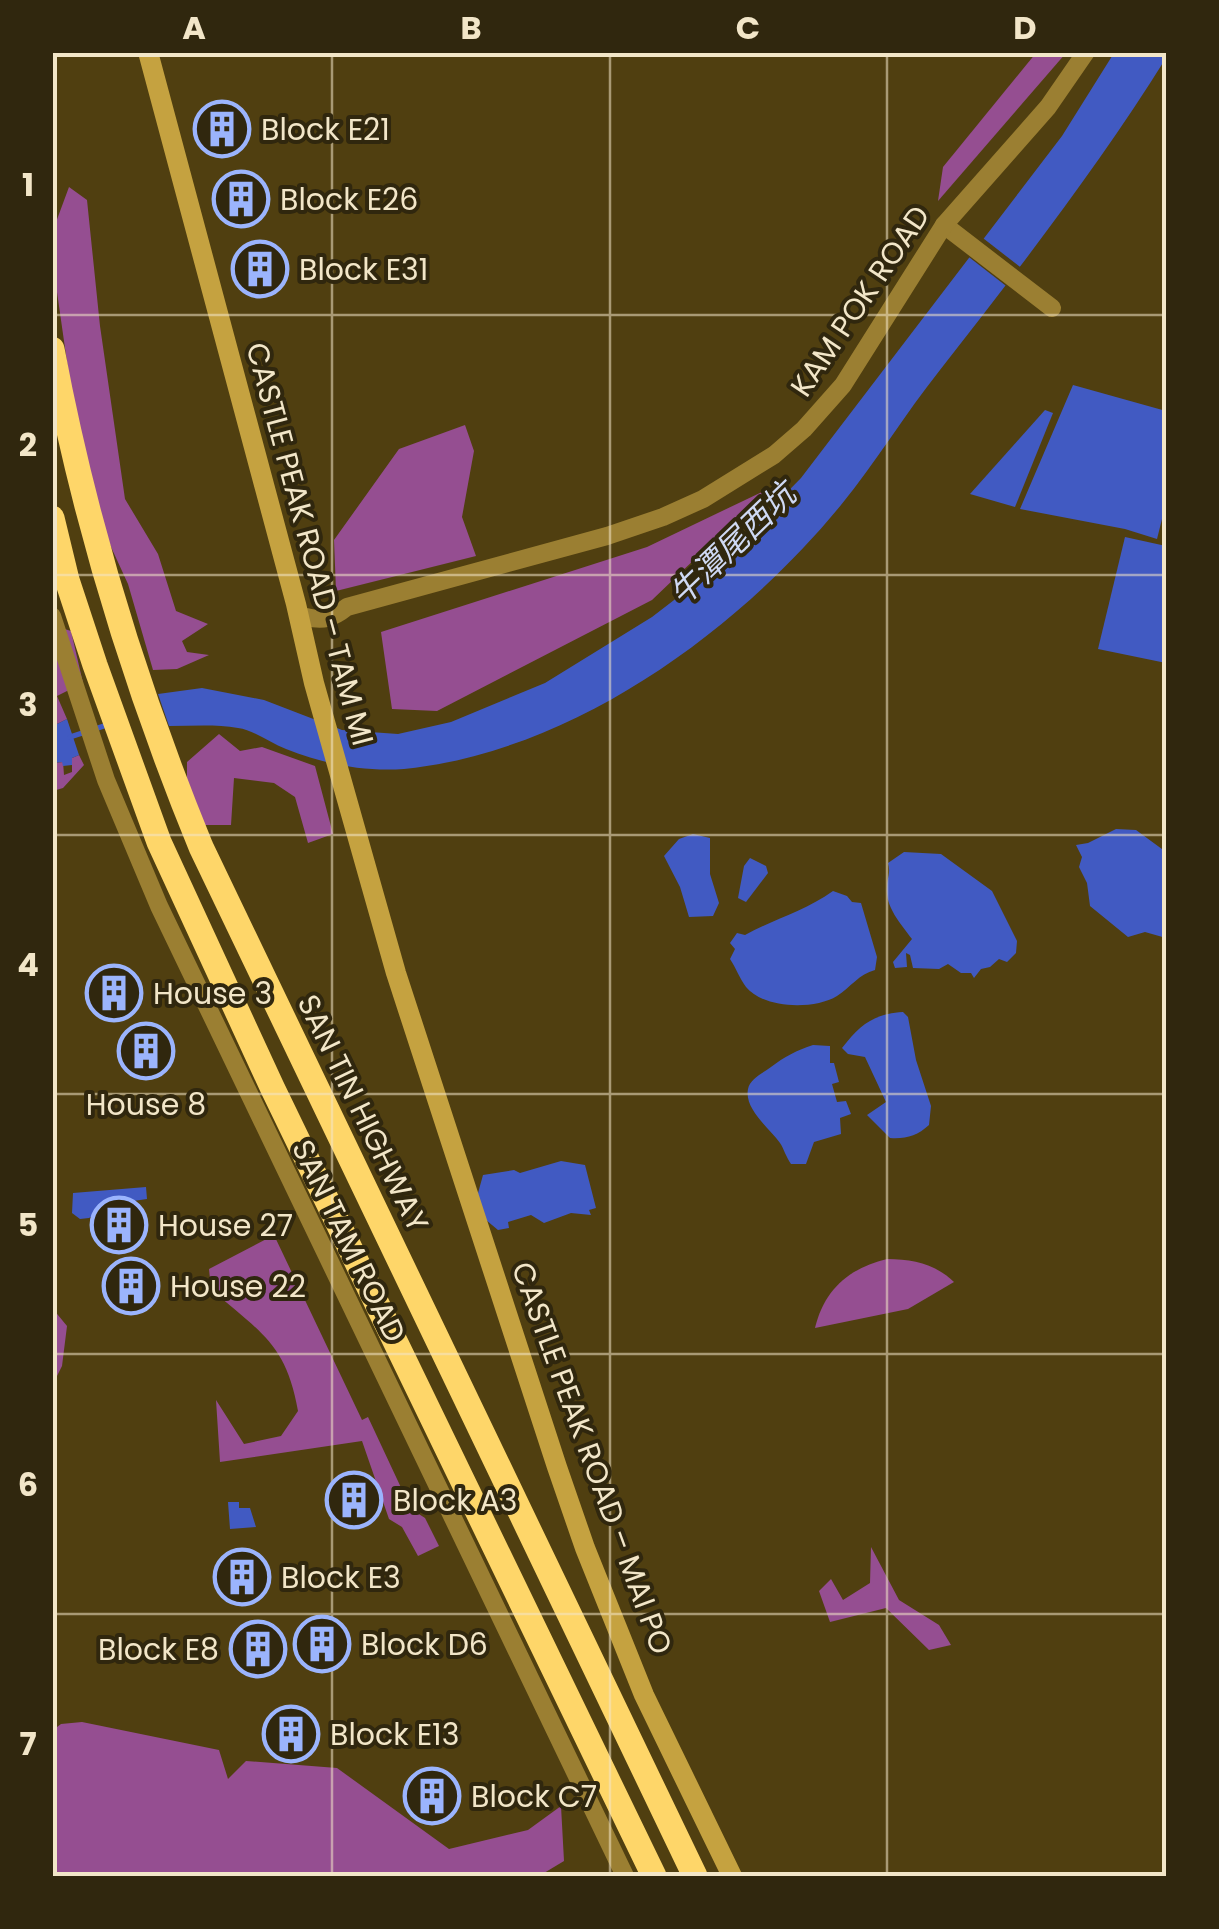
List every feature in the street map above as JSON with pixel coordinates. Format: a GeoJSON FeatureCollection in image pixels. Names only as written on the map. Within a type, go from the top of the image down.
{"type":"FeatureCollection","features":[{"type":"Feature","properties":{"kind":"highway","name":"SAN TIN HIGHWAY"},"geometry":{"type":"LineString","coordinates":[[52,349],[87,508],[136,677],[165,760],[240,933],[694,1876]]}},
{"type":"Feature","properties":{"kind":"highway"},"geometry":{"type":"LineString","coordinates":[[52,518],[67,580],[159,842],[272,1088],[654,1876]]}},
{"type":"Feature","properties":{"kind":"main road","name":"CASTLE PEAK ROAD – TAM MI"},"geometry":{"type":"LineString","coordinates":[[148,52],[303,617],[314,683],[420,1050]]}},
{"type":"Feature","properties":{"kind":"main road","name":"CASTLE PEAK ROAD – MAI PO"},"geometry":{"type":"LineString","coordinates":[[420,1050],[584,1548],[651,1709],[732,1876]]}},
{"type":"Feature","properties":{"kind":"street","name":"KAM POK ROAD"},"geometry":{"type":"LineString","coordinates":[[303,617],[321,620],[346,607],[607,536],[704,499],[761,464],[804,428],[843,385],[951,230],[1086,52]]}},
{"type":"Feature","properties":{"kind":"street"},"geometry":{"type":"LineString","coordinates":[[951,230],[1052,308]]}},
{"type":"Feature","properties":{"kind":"street","name":"SAN TAM ROAD"},"geometry":{"type":"LineString","coordinates":[[52,616],[106,780],[195,984],[625,1876]]}},
{"type":"Feature","properties":{"kind":"shaded area"},"geometry":{"type":"Polygon","coordinates":[[[1036,53],[1066,53],[938,201],[943,167],[1036,53]]]}},
{"type":"Feature","properties":{"kind":"shaded area"},"geometry":{"type":"Polygon","coordinates":[[[69,187],[87,200],[125,499],[158,554],[176,611],[208,624],[182,641],[187,652],[209,655],[177,669],[153,670],[128,584],[100,523],[70,383],[53,264],[52,233],[69,187]]]}},
{"type":"Feature","properties":{"kind":"shaded area"},"geometry":{"type":"Polygon","coordinates":[[[465,425],[474,451],[462,517],[476,556],[336,591],[334,540],[399,449],[465,425]]]}},
{"type":"Feature","properties":{"kind":"shaded area"},"geometry":{"type":"Polygon","coordinates":[[[768,489],[652,600],[437,711],[392,709],[381,632],[647,547],[768,489]]]}},
{"type":"Feature","properties":{"kind":"shaded area"},"geometry":{"type":"Polygon","coordinates":[[[52,625],[71,631],[83,683],[57,696],[67,719],[53,726],[56,660],[52,625]]]}},
{"type":"Feature","properties":{"kind":"shaded area"},"geometry":{"type":"Polygon","coordinates":[[[219,734],[240,751],[262,747],[315,766],[333,834],[308,843],[295,797],[274,783],[234,778],[231,825],[199,825],[187,800],[187,762],[219,734]]]}},
{"type":"Feature","properties":{"kind":"shaded area"},"geometry":{"type":"Polygon","coordinates":[[[79,755],[84,765],[63,788],[53,791],[52,763],[63,762],[64,775],[72,772],[72,758],[79,755]]]}},
{"type":"Feature","properties":{"kind":"shaded area"},"geometry":{"type":"Polygon","coordinates":[[[274,1235],[362,1420],[368,1417],[411,1509],[425,1518],[439,1546],[418,1556],[402,1527],[389,1519],[362,1441],[220,1462],[216,1400],[244,1444],[281,1436],[298,1411],[278,1353],[211,1289],[209,1269],[274,1235]]]}},
{"type":"Feature","properties":{"kind":"shaded area"},"geometry":{"type":"Polygon","coordinates":[[[887,1259],[923,1264],[954,1282],[908,1309],[815,1328],[825,1302],[840,1283],[861,1268],[887,1259]]]}},
{"type":"Feature","properties":{"kind":"shaded area"},"geometry":{"type":"Polygon","coordinates":[[[53,1309],[67,1326],[62,1366],[53,1384],[53,1309]]]}},
{"type":"Feature","properties":{"kind":"shaded area"},"geometry":{"type":"Polygon","coordinates":[[[871,1547],[899,1600],[939,1625],[951,1645],[929,1650],[886,1608],[830,1622],[819,1591],[831,1579],[843,1600],[870,1583],[871,1547]]]}},
{"type":"Feature","properties":{"kind":"shaded area"},"geometry":{"type":"Polygon","coordinates":[[[82,1722],[219,1750],[228,1779],[246,1761],[337,1768],[449,1849],[528,1830],[561,1806],[564,1861],[539,1876],[53,1876],[53,1730],[61,1724],[82,1722]]]}},
{"type":"Feature","properties":{"kind":"water"},"geometry":{"type":"Polygon","coordinates":[[[1114,53],[1166,53],[1166,58],[1057,217],[841,505],[799,552],[701,640],[589,711],[529,738],[467,758],[404,769],[329,763],[238,728],[169,726],[158,694],[202,688],[264,700],[342,730],[398,734],[451,722],[545,683],[652,617],[704,577],[801,478],[1062,136],[1114,53]]]}},
{"type":"Feature","properties":{"kind":"water"},"geometry":{"type":"Polygon","coordinates":[[[1073,385],[1166,411],[1166,503],[1157,539],[1020,509],[1073,385]]]}},
{"type":"Feature","properties":{"kind":"water"},"geometry":{"type":"Polygon","coordinates":[[[1045,410],[1053,413],[1015,507],[970,494],[1045,410]]]}},
{"type":"Feature","properties":{"kind":"water"},"geometry":{"type":"Polygon","coordinates":[[[1125,537],[1166,546],[1166,663],[1098,649],[1125,537]]]}},
{"type":"Feature","properties":{"kind":"water"},"geometry":{"type":"Polygon","coordinates":[[[67,719],[79,755],[72,758],[72,765],[63,766],[62,762],[53,763],[53,726],[67,719]]]}},
{"type":"Feature","properties":{"kind":"water"},"geometry":{"type":"Polygon","coordinates":[[[1116,829],[1136,830],[1166,852],[1166,938],[1145,932],[1128,937],[1090,906],[1087,883],[1079,867],[1082,857],[1076,845],[1116,829]]]}},
{"type":"Feature","properties":{"kind":"water"},"geometry":{"type":"Polygon","coordinates":[[[693,834],[710,838],[710,874],[719,903],[713,916],[689,917],[680,887],[664,856],[679,839],[693,834]]]}},
{"type":"Feature","properties":{"kind":"water"},"geometry":{"type":"Polygon","coordinates":[[[904,852],[941,854],[992,891],[1017,941],[1016,953],[1007,962],[999,959],[981,969],[974,978],[948,964],[939,969],[913,968],[906,953],[907,967],[895,968],[893,962],[912,939],[889,901],[888,863],[904,852]]]}},
{"type":"Feature","properties":{"kind":"water"},"geometry":{"type":"Polygon","coordinates":[[[750,858],[766,866],[768,873],[746,902],[738,898],[744,866],[750,858]]]}},
{"type":"Feature","properties":{"kind":"water"},"geometry":{"type":"Polygon","coordinates":[[[833,891],[861,903],[877,957],[875,970],[837,996],[816,1004],[777,1003],[754,994],[730,959],[735,949],[730,943],[737,933],[745,935],[833,891]]]}},
{"type":"Feature","properties":{"kind":"water"},"geometry":{"type":"Polygon","coordinates":[[[903,1012],[908,1017],[916,1060],[931,1106],[925,1129],[911,1136],[890,1138],[867,1115],[886,1102],[865,1057],[848,1054],[842,1048],[868,1022],[903,1012]]]}},
{"type":"Feature","properties":{"kind":"water"},"geometry":{"type":"Polygon","coordinates":[[[813,1045],[830,1046],[830,1063],[834,1063],[839,1082],[832,1084],[837,1102],[846,1101],[851,1114],[840,1118],[841,1134],[814,1142],[806,1164],[791,1164],[780,1143],[753,1111],[748,1089],[754,1079],[781,1060],[813,1045]]]}},
{"type":"Feature","properties":{"kind":"water"},"geometry":{"type":"Polygon","coordinates":[[[561,1161],[585,1165],[596,1208],[589,1210],[591,1215],[571,1213],[544,1223],[531,1215],[508,1222],[509,1228],[498,1230],[480,1215],[475,1204],[483,1175],[514,1170],[520,1173],[561,1161]]]}},
{"type":"Feature","properties":{"kind":"water"},"geometry":{"type":"Polygon","coordinates":[[[146,1187],[147,1199],[112,1204],[89,1218],[80,1219],[72,1213],[73,1193],[146,1187]]]}},
{"type":"Feature","properties":{"kind":"water"},"geometry":{"type":"Polygon","coordinates":[[[228,1502],[250,1508],[256,1527],[230,1529],[228,1502]]]}},
{"type":"Feature","properties":{"kind":"pier"},"geometry":{"type":"Polygon","coordinates":[[[979,235],[1024,270],[1010,289],[965,254],[979,235]]]}},
{"type":"Feature","properties":{"kind":"waterway","name":"牛潭尾西坑"},"geometry":{"type":"LineString","coordinates":[[70,737],[107,725]]}},
{"type":"Feature","properties":{"kind":"place","name":"Block E21"},"geometry":{"type":"Point","coordinates":[222,129]}},
{"type":"Feature","properties":{"kind":"place","name":"Block E26"},"geometry":{"type":"Point","coordinates":[241,199]}},
{"type":"Feature","properties":{"kind":"place","name":"Block E31"},"geometry":{"type":"Point","coordinates":[260,269]}},
{"type":"Feature","properties":{"kind":"place","name":"House 3"},"geometry":{"type":"Point","coordinates":[114,993]}},
{"type":"Feature","properties":{"kind":"place","name":"House 8"},"geometry":{"type":"Point","coordinates":[146,1051]}},
{"type":"Feature","properties":{"kind":"place","name":"House 27"},"geometry":{"type":"Point","coordinates":[119,1225]}},
{"type":"Feature","properties":{"kind":"place","name":"House 22"},"geometry":{"type":"Point","coordinates":[131,1286]}},
{"type":"Feature","properties":{"kind":"place","name":"Block A3"},"geometry":{"type":"Point","coordinates":[354,1500]}},
{"type":"Feature","properties":{"kind":"place","name":"Block E3"},"geometry":{"type":"Point","coordinates":[242,1577]}},
{"type":"Feature","properties":{"kind":"place","name":"Block D6"},"geometry":{"type":"Point","coordinates":[322,1644]}},
{"type":"Feature","properties":{"kind":"place","name":"Block E8"},"geometry":{"type":"Point","coordinates":[258,1649]}},
{"type":"Feature","properties":{"kind":"place","name":"Block E13"},"geometry":{"type":"Point","coordinates":[291,1734]}},
{"type":"Feature","properties":{"kind":"place","name":"Block C7"},"geometry":{"type":"Point","coordinates":[432,1796]}}]}
